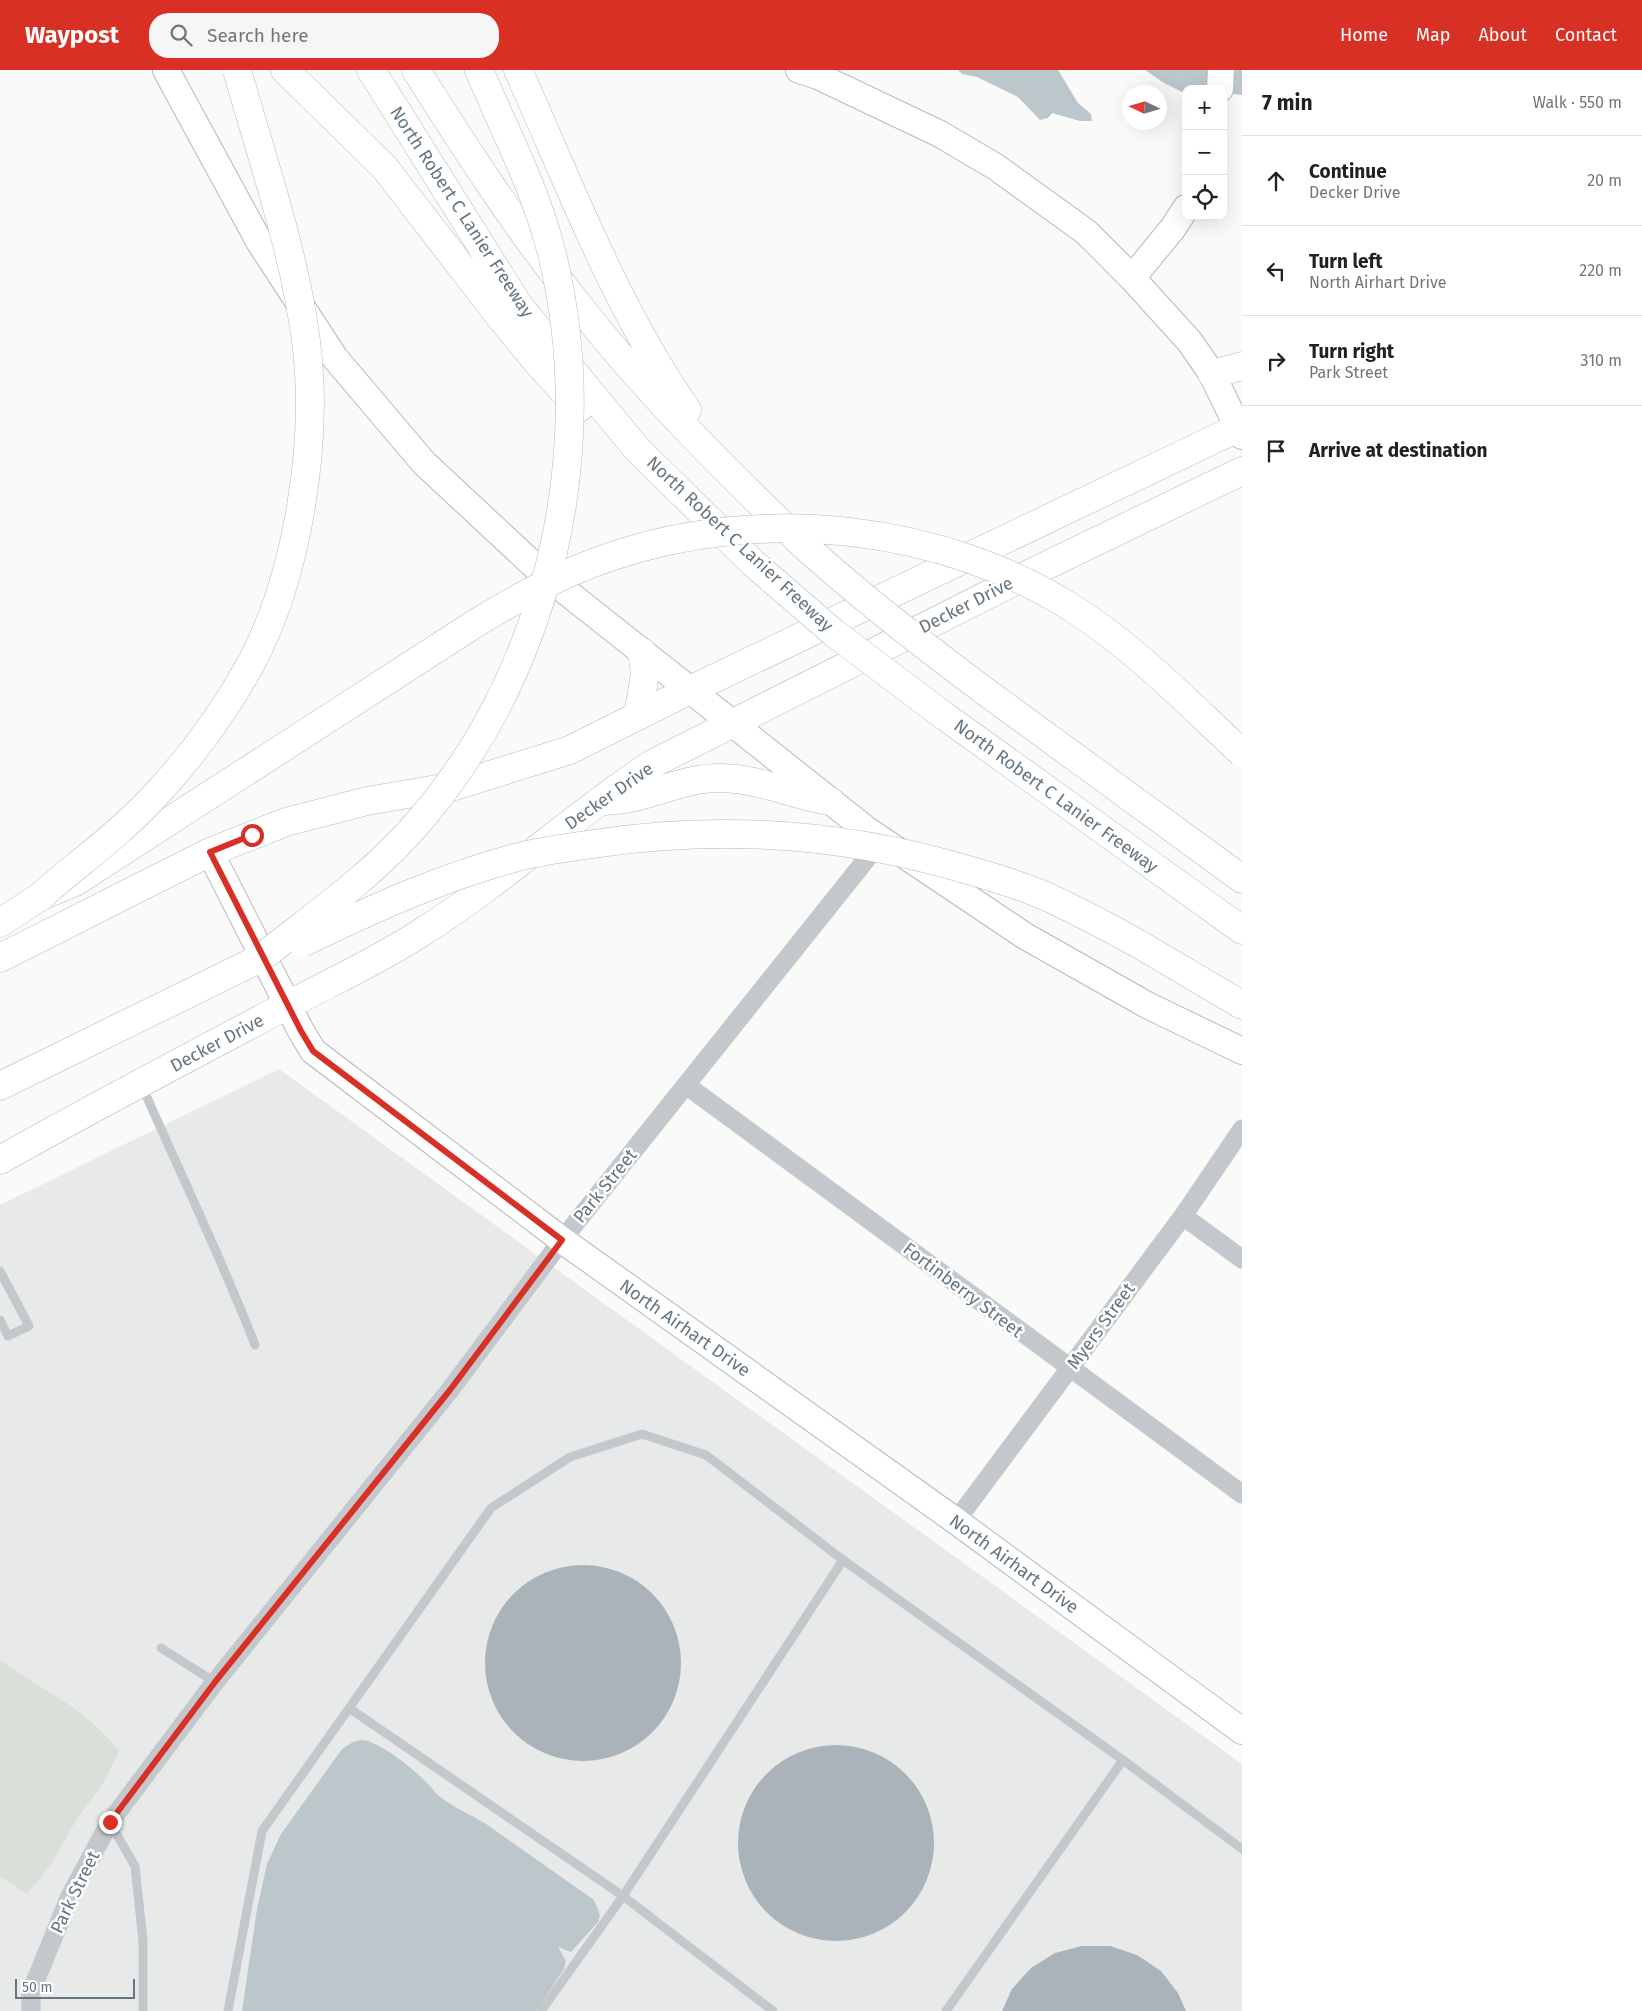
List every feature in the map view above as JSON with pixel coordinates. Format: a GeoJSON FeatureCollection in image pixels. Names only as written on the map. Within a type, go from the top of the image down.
{"type":"FeatureCollection","features":[{"type":"Feature","properties":{"kind":"main road"},"geometry":{"type":"LineString","coordinates":[[166,70],[260,243],[335,358],[424,463],[540,571],[731,724],[882,840],[1025,936],[1147,1005],[1242,1051]]}},
{"type":"Feature","properties":{"kind":"main road"},"geometry":{"type":"LineString","coordinates":[[0,923],[41,896],[120,831],[150,801],[196,747],[224,708],[250,666],[267,626],[285,575],[298,523],[309,454],[309,391],[306,341],[291,259],[237,70]]}},
{"type":"Feature","properties":{"kind":"main road"},"geometry":{"type":"LineString","coordinates":[[284,70],[385,168],[511,330],[594,423],[637,449]]}},
{"type":"Feature","properties":{"kind":"main road","name":"North Robert C Lanier Freeway"},"geometry":{"type":"LineString","coordinates":[[371,70],[519,306],[637,449],[753,563],[834,633],[943,715],[1242,930]]}},
{"type":"Feature","properties":{"kind":"main road"},"geometry":{"type":"LineString","coordinates":[[416,70],[456,133],[572,298],[671,413],[733,478],[844,582],[922,644],[1242,879]]}},
{"type":"Feature","properties":{"kind":"main road"},"geometry":{"type":"LineString","coordinates":[[261,958],[317,917],[377,867],[436,802],[468,755],[497,703],[524,645],[539,604],[556,544],[566,489],[570,408],[566,330],[551,249],[535,199],[479,70]]}},
{"type":"Feature","properties":{"kind":"main road"},"geometry":{"type":"LineString","coordinates":[[518,70],[615,287],[634,324],[681,402],[733,478]]}},
{"type":"Feature","properties":{"kind":"main road"},"geometry":{"type":"LineString","coordinates":[[0,958],[210,852],[286,822],[367,801],[455,786],[570,750],[690,690],[1240,430],[1212,374],[1190,342],[1132,278],[1086,232],[996,167],[940,134],[834,84],[799,70]]}},
{"type":"Feature","properties":{"kind":"main road"},"geometry":{"type":"LineString","coordinates":[[1220,85],[1221,70]]}},
{"type":"Feature","properties":{"kind":"main road"},"geometry":{"type":"LineString","coordinates":[[1132,278],[1182,214]]}},
{"type":"Feature","properties":{"kind":"main road"},"geometry":{"type":"LineString","coordinates":[[1212,374],[1242,366]]}},
{"type":"Feature","properties":{"kind":"main road","name":"Decker Drive"},"geometry":{"type":"LineString","coordinates":[[0,1160],[289,1004],[368,964],[420,934],[470,900],[597,802],[652,764],[1036,570],[1242,471]]}},
{"type":"Feature","properties":{"kind":"main road"},"geometry":{"type":"LineString","coordinates":[[41,896],[75,882],[522,595],[567,573],[619,554],[679,539],[733,531],[814,530],[872,535],[938,549],[1006,574],[1044,591],[1105,631],[1132,652],[1242,753]]}},
{"type":"Feature","properties":{"kind":"main road"},"geometry":{"type":"LineString","coordinates":[[638,716],[645,674],[642,652]]}},
{"type":"Feature","properties":{"kind":"main road"},"geometry":{"type":"LineString","coordinates":[[597,802],[630,798],[691,781],[722,778],[753,781],[803,797],[830,801]]}},
{"type":"Feature","properties":{"kind":"main road"},"geometry":{"type":"LineString","coordinates":[[0,1086],[261,958],[294,947],[415,891],[519,857],[632,838],[720,833],[777,834],[830,839],[890,849],[945,863],[1042,895],[1137,942],[1242,1006]]}},
{"type":"Feature","properties":{"kind":"main road","name":"North Airhart Drive"},"geometry":{"type":"LineString","coordinates":[[210,852],[313,1051],[562,1240],[956,1521],[1242,1731]]}},
{"type":"Feature","properties":{"kind":"street","name":"Park Street"},"geometry":{"type":"LineString","coordinates":[[31,2011],[31,1992],[70,1896],[110,1822],[215,1682],[450,1390],[562,1240],[882,840]]}},
{"type":"Feature","properties":{"kind":"street","name":"Fortinberry Street"},"geometry":{"type":"LineString","coordinates":[[686,1084],[1242,1494]]}},
{"type":"Feature","properties":{"kind":"street","name":"Myers Street"},"geometry":{"type":"LineString","coordinates":[[956,1521],[1183,1216],[1242,1129]]}},
{"type":"Feature","properties":{"kind":"street"},"geometry":{"type":"LineString","coordinates":[[1183,1216],[1242,1260]]}},
{"type":"Feature","properties":{"kind":"lane"},"geometry":{"type":"LineString","coordinates":[[141,1083],[192,1200],[222,1260],[256,1345]]}},
{"type":"Feature","properties":{"kind":"lane"},"geometry":{"type":"LineString","coordinates":[[0,1271],[29,1326],[8,1336],[0,1320]]}},
{"type":"Feature","properties":{"kind":"lane"},"geometry":{"type":"LineString","coordinates":[[228,2011],[262,1831],[491,1508],[570,1457],[642,1434],[706,1455],[843,1560],[1123,1760],[1242,1849]]}},
{"type":"Feature","properties":{"kind":"lane"},"geometry":{"type":"LineString","coordinates":[[541,2011],[623,1896],[843,1560]]}},
{"type":"Feature","properties":{"kind":"lane"},"geometry":{"type":"LineString","coordinates":[[161,1648],[215,1682]]}},
{"type":"Feature","properties":{"kind":"lane"},"geometry":{"type":"LineString","coordinates":[[350,1708],[623,1896],[774,2011]]}},
{"type":"Feature","properties":{"kind":"lane"},"geometry":{"type":"LineString","coordinates":[[946,2011],[1123,1760]]}},
{"type":"Feature","properties":{"kind":"lane"},"geometry":{"type":"LineString","coordinates":[[110,1822],[135,1866],[143,1941],[143,2011]]}},
{"type":"Feature","properties":{"kind":"shaded area"},"geometry":{"type":"Polygon","coordinates":[[[958,70],[1058,70],[1078,103],[1091,114],[1092,121],[1080,121],[1052,113],[1048,118],[1040,120],[1018,97],[977,77],[962,74],[958,70]]]}},
{"type":"Feature","properties":{"kind":"shaded area"},"geometry":{"type":"Polygon","coordinates":[[[1145,70],[1242,70],[1242,95],[1227,93],[1227,85],[1182,85],[1182,92],[1145,70]]]}},
{"type":"Feature","properties":{"kind":"shaded area"},"geometry":{"type":"Polygon","coordinates":[[[279,1069],[1242,1764],[1242,2011],[0,2011],[0,1205],[279,1069]]]}},
{"type":"Feature","properties":{"kind":"shaded area"},"geometry":{"type":"Polygon","coordinates":[[[0,1660],[78,1711],[106,1735],[119,1751],[104,1782],[75,1822],[53,1861],[27,1894],[0,1876],[0,1660]]]}},
{"type":"Feature","properties":{"kind":"shaded area"},"geometry":{"type":"Polygon","coordinates":[[[362,1740],[388,1751],[415,1772],[438,1795],[486,1824],[594,1900],[600,1915],[598,1922],[571,1952],[558,1947],[566,1961],[564,1969],[536,2011],[242,2011],[257,1909],[267,1864],[281,1834],[342,1749],[353,1742],[362,1740]]]}},
{"type":"Feature","properties":{"kind":"building"},"geometry":{"type":"Polygon","coordinates":[[[573,1565],[593,1565],[629,1576],[638,1581],[659,1601],[674,1625],[681,1653],[681,1673],[674,1701],[665,1718],[645,1739],[621,1754],[593,1761],[573,1761],[545,1754],[528,1745],[501,1718],[489,1691],[485,1673],[485,1653],[492,1625],[501,1608],[528,1581],[555,1569],[573,1565]]]}},
{"type":"Feature","properties":{"kind":"building"},"geometry":{"type":"Polygon","coordinates":[[[826,1745],[846,1745],[882,1756],[891,1761],[912,1781],[927,1805],[934,1833],[934,1853],[927,1881],[918,1898],[898,1919],[874,1934],[846,1941],[826,1941],[798,1934],[781,1925],[754,1898],[742,1871],[738,1853],[738,1833],[745,1805],[754,1788],[781,1761],[808,1749],[826,1745]]]}},
{"type":"Feature","properties":{"kind":"building"},"geometry":{"type":"Polygon","coordinates":[[[1082,1946],[1110,1946],[1137,1955],[1161,1971],[1178,1993],[1186,2011],[1002,2011],[1012,1989],[1031,1968],[1055,1953],[1082,1946]]]}},
{"type":"Feature","properties":{"kind":"route"},"geometry":{"type":"LineString","coordinates":[[110,1822],[215,1682],[450,1390],[562,1240],[313,1051],[210,852],[252,835]]}}]}
